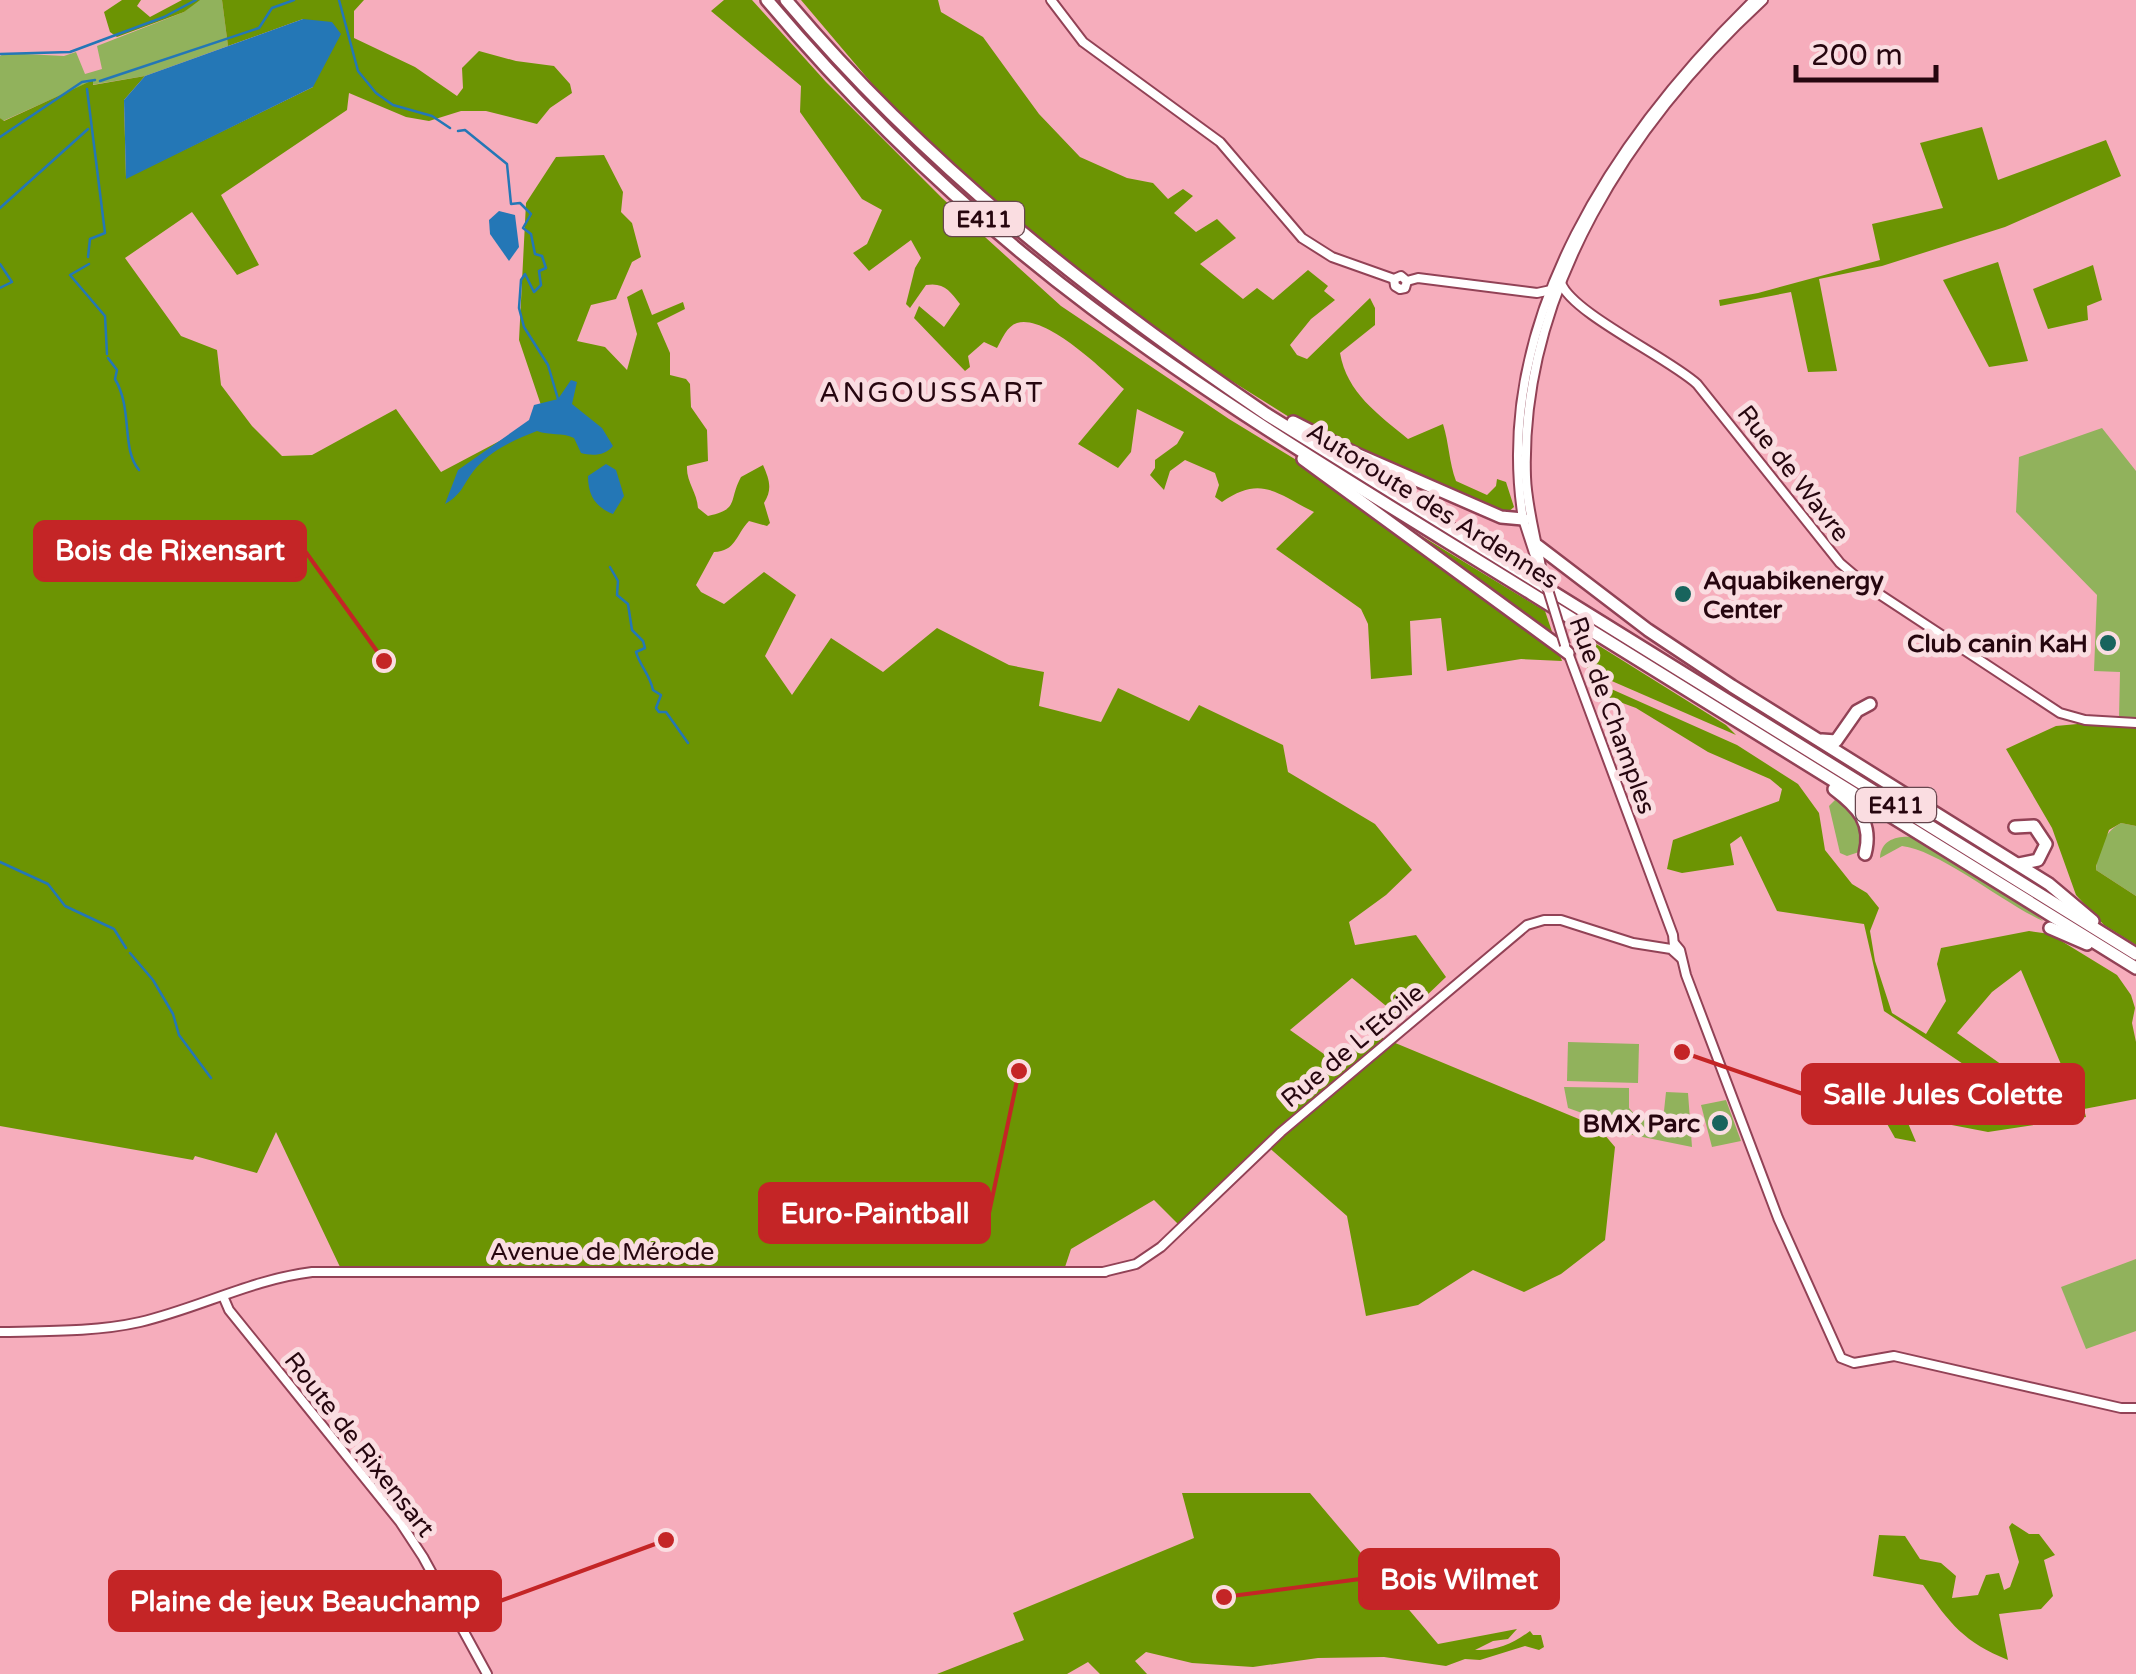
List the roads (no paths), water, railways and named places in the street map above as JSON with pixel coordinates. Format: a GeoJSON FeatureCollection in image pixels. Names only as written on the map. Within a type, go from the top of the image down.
{"type":"FeatureCollection","features":[{"type":"Feature","properties":{"kind":"highway","name":"Autoroute des Ardennes"},"geometry":{"type":"LineString","coordinates":[[768,0],[904,146],[1006,238],[1150,350],[1288,441],[1818,772],[2107,943],[2136,954]]}},
{"type":"Feature","properties":{"kind":"highway","name":"Autoroute des Ardennes"},"geometry":{"type":"LineString","coordinates":[[789,2],[914,137],[1014,228],[1141,328],[1266,414],[2107,943],[2136,968]]}},
{"type":"Feature","properties":{"kind":"highway"},"geometry":{"type":"LineString","coordinates":[[1266,414],[1281,415],[1352,452],[1507,518],[1523,519]]}},
{"type":"Feature","properties":{"kind":"highway"},"geometry":{"type":"LineString","coordinates":[[1288,441],[1304,459],[1567,649]]}},
{"type":"Feature","properties":{"kind":"highway"},"geometry":{"type":"LineString","coordinates":[[1507,518],[1518,511],[1521,503]]}},
{"type":"Feature","properties":{"kind":"highway"},"geometry":{"type":"LineString","coordinates":[[1544,559],[1801,730]]}},
{"type":"Feature","properties":{"kind":"highway"},"geometry":{"type":"LineString","coordinates":[[1680,672],[1695,672],[1816,738],[2019,864],[2106,930],[2107,943],[2078,941],[2050,928]]}},
{"type":"Feature","properties":{"kind":"highway"},"geometry":{"type":"LineString","coordinates":[[1816,738],[1836,741],[1857,711],[1870,704]]}},
{"type":"Feature","properties":{"kind":"highway"},"geometry":{"type":"LineString","coordinates":[[1818,772],[1822,781],[1866,820],[1869,834],[1865,854]]}},
{"type":"Feature","properties":{"kind":"highway"},"geometry":{"type":"LineString","coordinates":[[2015,827],[2034,826],[2046,844],[2038,860],[2019,864]]}},
{"type":"Feature","properties":{"kind":"street"},"geometry":{"type":"LineString","coordinates":[[1050,0],[1083,42],[1220,142],[1302,238],[1332,258],[1394,280],[1400,289],[1405,288],[1407,281],[1418,278],[1538,294],[1554,292],[1625,160],[1717,40]]}},
{"type":"Feature","properties":{"kind":"street"},"geometry":{"type":"LineString","coordinates":[[1544,559],[1523,519],[1521,503],[1532,389],[1554,292],[1585,216],[1620,156],[1667,91],[1754,0]]}},
{"type":"Feature","properties":{"kind":"street"},"geometry":{"type":"LineString","coordinates":[[1734,23],[1763,0]]}},
{"type":"Feature","properties":{"kind":"street","name":"Rue de Wavre"},"geometry":{"type":"LineString","coordinates":[[1561,283],[1572,301],[1672,364],[1696,384],[1852,575],[2037,700],[2069,716],[2136,723]]}},
{"type":"Feature","properties":{"kind":"street"},"geometry":{"type":"LineString","coordinates":[[1538,294],[1548,310]]}},
{"type":"Feature","properties":{"kind":"street"},"geometry":{"type":"LineString","coordinates":[[1548,310],[1558,302],[1572,301]]}},
{"type":"Feature","properties":{"kind":"street"},"geometry":{"type":"LineString","coordinates":[[1523,453],[1544,559]]}},
{"type":"Feature","properties":{"kind":"street","name":"Rue de Champles"},"geometry":{"type":"LineString","coordinates":[[1544,559],[1567,649],[1668,923],[1668,942],[1680,950],[1778,1218],[1841,1358],[1854,1363],[1894,1356],[2136,1408]]}},
{"type":"Feature","properties":{"kind":"street","name":"Rue de L'Etoile"},"geometry":{"type":"LineString","coordinates":[[1061,1272],[1105,1272],[1136,1264],[1160,1248],[1285,1128],[1527,925],[1562,920],[1633,943],[1668,942]]}},
{"type":"Feature","properties":{"kind":"street","name":"Avenue de Mérode"},"geometry":{"type":"LineString","coordinates":[[0,1332],[119,1326],[266,1281],[312,1272],[1061,1272]]}},
{"type":"Feature","properties":{"kind":"street","name":"Route de Rixensart"},"geometry":{"type":"LineString","coordinates":[[222,1296],[229,1310],[410,1536],[488,1674]]}},
{"type":"Feature","properties":{"kind":"water"},"geometry":{"type":"Polygon","coordinates":[[[303,19],[332,22],[341,34],[313,87],[126,179],[124,100],[145,76],[303,19]]]}},
{"type":"Feature","properties":{"kind":"water"},"geometry":{"type":"Polygon","coordinates":[[[499,211],[515,215],[519,247],[509,261],[490,234],[489,220],[499,211]]]}},
{"type":"Feature","properties":{"kind":"water"},"geometry":{"type":"Polygon","coordinates":[[[571,380],[577,382],[572,404],[602,428],[613,446],[610,449],[598,454],[581,453],[574,438],[537,431],[489,455],[445,504],[458,470],[529,420],[534,405],[558,399],[571,380]]]}},
{"type":"Feature","properties":{"kind":"water"},"geometry":{"type":"Polygon","coordinates":[[[606,464],[616,470],[624,496],[613,514],[597,504],[588,483],[588,476],[606,464]]]}},
{"type":"Feature","properties":{"kind":"waterway"},"geometry":{"type":"LineString","coordinates":[[0,54],[70,52],[164,17],[196,0]]}},
{"type":"Feature","properties":{"kind":"waterway"},"geometry":{"type":"LineString","coordinates":[[100,81],[259,28],[272,8],[294,0]]}},
{"type":"Feature","properties":{"kind":"waterway"},"geometry":{"type":"LineString","coordinates":[[339,0],[358,71],[376,93],[393,105],[432,116],[450,128]]}},
{"type":"Feature","properties":{"kind":"waterway"},"geometry":{"type":"LineString","coordinates":[[0,137],[82,82],[95,80]]}},
{"type":"Feature","properties":{"kind":"waterway"},"geometry":{"type":"LineString","coordinates":[[87,89],[105,233],[90,239],[88,257]]}},
{"type":"Feature","properties":{"kind":"waterway"},"geometry":{"type":"LineString","coordinates":[[0,208],[88,129]]}},
{"type":"Feature","properties":{"kind":"waterway"},"geometry":{"type":"LineString","coordinates":[[458,131],[465,130],[507,164],[511,204],[520,203],[531,214],[523,228],[531,234],[535,254],[542,256],[546,268],[539,271],[541,285],[534,292],[525,274],[519,308],[524,327],[548,365],[558,399]]}},
{"type":"Feature","properties":{"kind":"waterway"},"geometry":{"type":"LineString","coordinates":[[0,264],[12,282],[0,288]]}},
{"type":"Feature","properties":{"kind":"waterway"},"geometry":{"type":"LineString","coordinates":[[89,264],[70,275],[105,316],[107,354]]}},
{"type":"Feature","properties":{"kind":"waterway"},"geometry":{"type":"LineString","coordinates":[[108,358],[117,370],[115,379],[124,403],[130,451],[139,470]]}},
{"type":"Feature","properties":{"kind":"waterway"},"geometry":{"type":"LineString","coordinates":[[610,567],[618,581],[617,595],[628,604],[632,630],[643,641],[645,648],[636,652],[653,690],[661,695],[656,708],[666,712],[688,743]]}},
{"type":"Feature","properties":{"kind":"waterway"},"geometry":{"type":"LineString","coordinates":[[0,862],[48,884],[65,906],[114,929],[126,948]]}},
{"type":"Feature","properties":{"kind":"waterway"},"geometry":{"type":"LineString","coordinates":[[130,953],[153,980],[173,1014],[179,1035],[211,1078]]}},
{"type":"Feature","properties":{"kind":"place","name":"Aquabikenergy Center"},"geometry":{"type":"Point","coordinates":[1683,594]}},
{"type":"Feature","properties":{"kind":"place","name":"Club canin KaH"},"geometry":{"type":"Point","coordinates":[2108,643]}},
{"type":"Feature","properties":{"kind":"place","name":"Bois de Rixensart"},"geometry":{"type":"Point","coordinates":[384,661]}},
{"type":"Feature","properties":{"kind":"place","name":"Salle Jules Colette"},"geometry":{"type":"Point","coordinates":[1682,1052]}},
{"type":"Feature","properties":{"kind":"place","name":"Euro-Paintball"},"geometry":{"type":"Point","coordinates":[1019,1071]}},
{"type":"Feature","properties":{"kind":"place","name":"BMX Parc"},"geometry":{"type":"Point","coordinates":[1720,1123]}},
{"type":"Feature","properties":{"kind":"place","name":"Plaine de jeux Beauchamp"},"geometry":{"type":"Point","coordinates":[666,1540]}},
{"type":"Feature","properties":{"kind":"place","name":"Bois Wilmet"},"geometry":{"type":"Point","coordinates":[1224,1597]}},
{"type":"Feature","properties":{"kind":"district","name":"ANGOUSSART"},"geometry":{"type":"Point","coordinates":[932,392]}}]}
